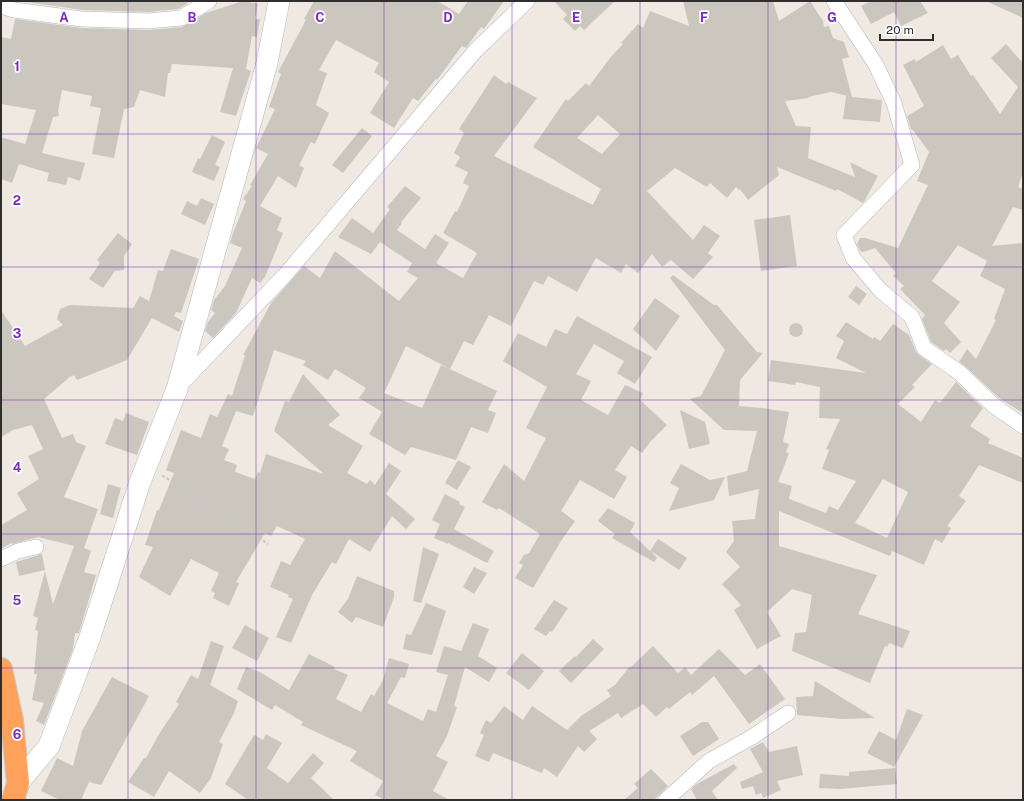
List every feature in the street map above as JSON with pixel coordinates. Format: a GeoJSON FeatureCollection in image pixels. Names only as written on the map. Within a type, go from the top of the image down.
{"type":"FeatureCollection","features":[{"type":"Feature","properties":{"kind":"highway"},"geometry":{"type":"LineString","coordinates":[[1,669],[12,720],[15,792]]}},
{"type":"Feature","properties":{"kind":"street"},"geometry":{"type":"LineString","coordinates":[[1,6],[14,10],[82,19],[148,21],[181,18],[209,1]]}},
{"type":"Feature","properties":{"kind":"street"},"geometry":{"type":"LineString","coordinates":[[15,792],[49,746],[90,637],[140,482],[177,389],[267,63],[279,1]]}},
{"type":"Feature","properties":{"kind":"street"},"geometry":{"type":"LineString","coordinates":[[177,389],[285,275],[476,50],[527,1]]}},
{"type":"Feature","properties":{"kind":"street"},"geometry":{"type":"LineString","coordinates":[[834,1],[879,71],[894,103],[912,165],[844,235],[854,258],[880,290],[912,317],[924,348],[960,373],[993,405],[1023,426]]}},
{"type":"Feature","properties":{"kind":"street"},"geometry":{"type":"LineString","coordinates":[[1,560],[18,551],[36,547]]}},
{"type":"Feature","properties":{"kind":"street"},"geometry":{"type":"LineString","coordinates":[[666,800],[709,761],[752,737],[788,713]]}},
{"type":"Feature","properties":{"kind":"path"},"geometry":{"type":"LineString","coordinates":[[140,482],[162,479],[164,476],[268,544]]}},
{"type":"Feature","properties":{"kind":"building"},"geometry":{"type":"Polygon","coordinates":[[[18,1],[188,1],[187,4],[178,9],[148,12],[83,10],[18,1]]]}},
{"type":"Feature","properties":{"kind":"building"},"geometry":{"type":"Polygon","coordinates":[[[243,1],[258,4],[255,19],[260,19],[257,37],[252,36],[246,69],[251,71],[236,116],[220,112],[233,68],[172,64],[170,73],[168,73],[165,97],[140,90],[134,107],[124,109],[114,158],[92,154],[101,108],[90,106],[92,96],[62,90],[58,111],[59,116],[53,117],[42,153],[85,163],[80,181],[68,177],[66,185],[47,181],[49,173],[19,164],[12,183],[1,179],[1,137],[25,144],[36,110],[1,104],[1,37],[11,39],[15,19],[82,28],[149,30],[182,27],[206,13],[243,1]]]}},
{"type":"Feature","properties":{"kind":"building"},"geometry":{"type":"Polygon","coordinates":[[[314,1],[437,1],[459,14],[468,1],[504,1],[484,29],[481,27],[466,48],[462,46],[437,80],[436,79],[418,101],[413,98],[394,128],[370,113],[389,82],[374,72],[379,63],[336,40],[319,70],[327,73],[316,105],[329,113],[315,144],[311,142],[299,165],[304,168],[296,188],[278,176],[260,206],[282,218],[277,230],[283,233],[265,277],[260,283],[252,278],[236,313],[213,338],[205,331],[208,322],[215,313],[211,310],[214,300],[225,286],[242,248],[230,243],[246,201],[243,199],[252,186],[250,185],[268,154],[256,148],[275,109],[269,107],[281,74],[278,72],[306,20],[304,19],[314,1]]]}},
{"type":"Feature","properties":{"kind":"building"},"geometry":{"type":"Polygon","coordinates":[[[554,1],[615,1],[584,30],[580,26],[575,31],[563,19],[567,15],[554,1]]]}},
{"type":"Feature","properties":{"kind":"building"},"geometry":{"type":"Polygon","coordinates":[[[683,1],[773,1],[779,21],[810,1],[823,21],[824,27],[829,26],[833,38],[844,42],[849,57],[842,59],[852,97],[831,92],[808,97],[809,98],[785,101],[796,126],[811,127],[808,158],[855,177],[850,162],[878,176],[864,202],[863,203],[837,189],[836,191],[777,167],[779,175],[748,200],[740,189],[739,190],[736,187],[727,198],[710,183],[707,187],[675,168],[647,191],[693,240],[704,225],[720,236],[708,253],[713,257],[693,279],[671,260],[662,267],[652,254],[638,273],[626,264],[621,273],[596,258],[577,292],[548,276],[543,285],[534,281],[511,326],[489,315],[473,345],[464,341],[450,369],[406,346],[384,393],[422,408],[441,365],[497,391],[488,410],[496,413],[488,433],[471,427],[456,460],[411,447],[405,455],[369,434],[382,412],[359,398],[366,388],[335,369],[328,380],[303,365],[306,361],[274,350],[253,416],[236,411],[222,446],[229,449],[224,460],[237,465],[235,472],[255,479],[258,472],[260,473],[266,454],[324,474],[274,431],[285,401],[289,402],[303,374],[340,415],[328,425],[363,446],[347,473],[367,484],[370,480],[375,485],[389,463],[401,471],[386,494],[415,519],[406,529],[392,516],[370,552],[349,539],[336,564],[332,562],[312,595],[291,643],[276,637],[293,599],[288,597],[289,595],[270,587],[281,561],[290,565],[305,539],[277,526],[271,536],[265,533],[236,582],[239,583],[229,606],[213,598],[215,593],[211,591],[219,573],[191,559],[170,596],[139,577],[153,547],[145,545],[157,510],[159,510],[174,473],[166,470],[181,430],[201,438],[210,414],[217,417],[228,394],[232,396],[245,355],[243,355],[271,303],[304,266],[320,278],[335,251],[399,301],[418,278],[407,272],[412,263],[380,242],[371,254],[338,237],[352,218],[373,233],[390,209],[387,207],[405,186],[421,198],[401,222],[402,223],[397,230],[425,249],[435,234],[449,243],[436,263],[463,278],[477,253],[443,233],[455,211],[457,212],[469,186],[463,183],[468,172],[455,166],[460,157],[454,153],[464,133],[459,129],[494,75],[506,84],[508,82],[537,98],[494,156],[593,205],[601,189],[533,147],[566,99],[568,101],[586,83],[589,86],[610,58],[623,44],[621,43],[638,24],[643,28],[650,11],[689,26],[683,1]],[[598,115],[577,138],[602,154],[620,134],[598,115]]]}},
{"type":"Feature","properties":{"kind":"building"},"geometry":{"type":"Polygon","coordinates":[[[871,1],[920,1],[928,13],[901,26],[894,12],[871,24],[861,6],[871,1]]]}},
{"type":"Feature","properties":{"kind":"building"},"geometry":{"type":"Polygon","coordinates":[[[986,1],[1023,1],[1023,18],[986,1]]]}},
{"type":"Feature","properties":{"kind":"building"},"geometry":{"type":"Polygon","coordinates":[[[1006,44],[1023,63],[1023,172],[1018,187],[1023,189],[1023,210],[1013,207],[992,246],[1023,243],[1023,413],[999,398],[959,362],[967,349],[976,359],[996,320],[994,319],[1005,289],[980,276],[987,261],[958,245],[932,281],[960,302],[944,323],[961,342],[950,353],[946,349],[944,351],[931,342],[922,319],[925,315],[900,289],[904,286],[893,276],[896,273],[875,248],[863,252],[860,251],[857,244],[860,238],[865,238],[898,248],[928,185],[917,181],[929,152],[911,129],[907,116],[924,106],[903,65],[915,59],[916,62],[943,45],[951,59],[958,55],[971,76],[973,75],[1000,114],[1018,87],[991,58],[1006,44]]]}},
{"type":"Feature","properties":{"kind":"building"},"geometry":{"type":"Polygon","coordinates":[[[846,96],[882,100],[880,122],[843,119],[846,96]]]}},
{"type":"Feature","properties":{"kind":"building"},"geometry":{"type":"Polygon","coordinates":[[[362,128],[372,136],[343,173],[332,165],[362,128]]]}},
{"type":"Feature","properties":{"kind":"building"},"geometry":{"type":"Polygon","coordinates":[[[212,135],[225,142],[215,165],[220,167],[214,181],[192,172],[198,158],[200,159],[212,135]]]}},
{"type":"Feature","properties":{"kind":"building"},"geometry":{"type":"Polygon","coordinates":[[[201,198],[214,204],[205,225],[181,214],[187,201],[197,206],[201,198]]]}},
{"type":"Feature","properties":{"kind":"building"},"geometry":{"type":"Polygon","coordinates":[[[790,215],[797,266],[761,271],[754,220],[790,215]]]}},
{"type":"Feature","properties":{"kind":"building"},"geometry":{"type":"Polygon","coordinates":[[[118,233],[132,244],[124,256],[124,270],[115,271],[103,288],[89,279],[100,263],[97,260],[118,233]]]}},
{"type":"Feature","properties":{"kind":"building"},"geometry":{"type":"Polygon","coordinates":[[[171,249],[199,259],[181,313],[176,312],[174,316],[183,321],[179,332],[152,318],[127,360],[77,380],[74,375],[72,377],[71,376],[44,399],[62,438],[73,434],[76,442],[86,446],[64,497],[98,509],[84,548],[91,551],[84,572],[96,575],[79,633],[75,633],[73,649],[44,725],[36,721],[44,703],[32,700],[37,674],[34,674],[38,631],[35,630],[38,618],[33,616],[45,571],[53,604],[74,546],[38,537],[11,543],[1,549],[1,525],[27,510],[17,493],[39,479],[28,456],[43,449],[32,425],[13,430],[1,437],[1,310],[25,346],[63,325],[57,319],[60,309],[70,305],[133,308],[140,296],[149,301],[158,270],[163,271],[171,249]]]}},
{"type":"Feature","properties":{"kind":"building"},"geometry":{"type":"Polygon","coordinates":[[[673,275],[714,305],[717,305],[757,352],[763,353],[740,380],[739,406],[789,412],[783,442],[789,444],[786,452],[789,453],[778,482],[792,486],[789,499],[826,513],[829,506],[838,510],[856,481],[822,469],[829,450],[826,449],[840,419],[819,418],[820,387],[796,382],[795,385],[768,381],[771,360],[866,373],[836,358],[844,341],[836,336],[846,322],[873,339],[874,337],[880,341],[893,324],[909,335],[916,352],[932,364],[912,385],[915,387],[898,404],[921,422],[935,400],[940,403],[956,382],[983,408],[970,426],[990,439],[988,443],[1023,458],[1023,483],[979,465],[959,496],[966,501],[947,526],[951,528],[942,543],[935,539],[924,565],[892,551],[890,556],[779,511],[779,546],[877,575],[858,614],[910,631],[903,648],[889,643],[887,647],[885,646],[870,683],[792,651],[795,633],[806,632],[812,595],[792,589],[767,612],[781,636],[757,649],[734,610],[741,605],[722,584],[740,567],[726,552],[734,541],[732,521],[755,519],[759,489],[729,496],[727,476],[747,471],[757,431],[724,430],[690,399],[701,396],[725,350],[670,278],[673,275]],[[883,479],[855,523],[887,538],[908,492],[883,479]]]}},
{"type":"Feature","properties":{"kind":"building"},"geometry":{"type":"Polygon","coordinates":[[[856,286],[867,294],[859,305],[848,297],[856,286]]]}},
{"type":"Feature","properties":{"kind":"building"},"geometry":{"type":"Polygon","coordinates":[[[655,298],[680,316],[656,351],[633,329],[655,298]]]}},
{"type":"Feature","properties":{"kind":"building"},"geometry":{"type":"Polygon","coordinates":[[[577,316],[652,357],[635,384],[617,373],[624,361],[594,344],[576,374],[591,381],[581,400],[608,415],[625,385],[643,393],[640,400],[667,425],[650,442],[642,453],[631,446],[615,470],[627,477],[614,499],[580,480],[561,511],[575,521],[561,541],[533,588],[515,578],[523,565],[519,563],[524,555],[529,553],[540,534],[499,508],[497,510],[482,502],[504,464],[524,481],[546,438],[526,428],[547,387],[503,361],[518,333],[546,347],[555,329],[567,334],[577,316]]]}},
{"type":"Feature","properties":{"kind":"building"},"geometry":{"type":"Polygon","coordinates":[[[793,323],[799,323],[803,327],[803,333],[799,337],[793,337],[789,333],[789,327],[793,323]]]}},
{"type":"Feature","properties":{"kind":"building"},"geometry":{"type":"Polygon","coordinates":[[[680,410],[705,422],[710,444],[689,449],[680,410]]]}},
{"type":"Feature","properties":{"kind":"building"},"geometry":{"type":"Polygon","coordinates":[[[126,413],[149,422],[137,455],[105,444],[115,418],[123,421],[126,413]]]}},
{"type":"Feature","properties":{"kind":"building"},"geometry":{"type":"Polygon","coordinates":[[[458,460],[471,467],[457,490],[445,483],[458,460]]]}},
{"type":"Feature","properties":{"kind":"building"},"geometry":{"type":"Polygon","coordinates":[[[681,464],[710,480],[725,477],[714,500],[669,511],[679,488],[670,483],[681,464]]]}},
{"type":"Feature","properties":{"kind":"building"},"geometry":{"type":"Polygon","coordinates":[[[108,484],[121,488],[113,518],[100,514],[108,484]]]}},
{"type":"Feature","properties":{"kind":"building"},"geometry":{"type":"Polygon","coordinates":[[[445,494],[460,502],[459,504],[465,507],[454,529],[494,551],[487,563],[448,543],[434,538],[440,524],[432,520],[445,494]]]}},
{"type":"Feature","properties":{"kind":"building"},"geometry":{"type":"Polygon","coordinates":[[[608,508],[635,523],[630,532],[650,551],[658,539],[687,558],[679,570],[651,551],[657,558],[654,562],[612,538],[615,534],[598,521],[608,508]]]}},
{"type":"Feature","properties":{"kind":"building"},"geometry":{"type":"Polygon","coordinates":[[[423,547],[439,554],[421,603],[413,601],[423,547]]]}},
{"type":"Feature","properties":{"kind":"building"},"geometry":{"type":"Polygon","coordinates":[[[42,554],[45,570],[19,576],[16,562],[42,554]]]}},
{"type":"Feature","properties":{"kind":"building"},"geometry":{"type":"Polygon","coordinates":[[[474,567],[487,573],[474,594],[463,587],[474,567]]]}},
{"type":"Feature","properties":{"kind":"building"},"geometry":{"type":"Polygon","coordinates":[[[357,576],[394,591],[394,597],[383,627],[356,617],[352,623],[338,612],[348,599],[357,576]]]}},
{"type":"Feature","properties":{"kind":"building"},"geometry":{"type":"Polygon","coordinates":[[[554,600],[568,608],[552,632],[550,631],[546,636],[534,629],[554,600]]]}},
{"type":"Feature","properties":{"kind":"building"},"geometry":{"type":"Polygon","coordinates":[[[426,603],[446,611],[432,655],[403,649],[406,634],[411,635],[426,603]]]}},
{"type":"Feature","properties":{"kind":"building"},"geometry":{"type":"Polygon","coordinates":[[[473,623],[489,629],[478,656],[497,668],[489,682],[465,667],[454,706],[457,707],[447,736],[436,756],[448,762],[433,791],[449,800],[385,800],[375,795],[383,781],[350,761],[357,751],[301,725],[303,722],[275,705],[272,710],[237,689],[246,667],[260,672],[289,690],[309,654],[335,667],[334,669],[348,675],[336,699],[361,712],[371,694],[374,696],[383,680],[389,658],[409,664],[405,678],[401,677],[387,703],[423,721],[428,709],[436,712],[448,675],[436,672],[444,646],[461,651],[473,623]]]}},
{"type":"Feature","properties":{"kind":"building"},"geometry":{"type":"Polygon","coordinates":[[[245,625],[269,638],[257,661],[232,648],[245,625]]]}},
{"type":"Feature","properties":{"kind":"building"},"geometry":{"type":"Polygon","coordinates":[[[593,639],[604,649],[571,683],[559,671],[575,656],[576,657],[593,639]]]}},
{"type":"Feature","properties":{"kind":"building"},"geometry":{"type":"Polygon","coordinates":[[[211,641],[224,646],[210,685],[238,701],[234,713],[219,742],[223,744],[211,778],[200,793],[169,771],[154,797],[128,782],[144,758],[146,758],[159,734],[179,704],[176,702],[191,675],[198,679],[211,641]]]}},
{"type":"Feature","properties":{"kind":"building"},"geometry":{"type":"Polygon","coordinates":[[[653,646],[678,673],[685,667],[691,675],[719,649],[745,675],[760,664],[785,699],[749,724],[714,676],[692,695],[690,692],[669,709],[667,707],[656,717],[643,704],[621,718],[618,713],[589,731],[597,739],[584,752],[578,746],[557,777],[544,768],[542,773],[493,753],[489,762],[475,756],[484,735],[480,733],[486,720],[491,723],[504,706],[523,720],[532,706],[567,730],[581,716],[611,696],[607,690],[615,685],[630,666],[631,667],[653,646]]]}},
{"type":"Feature","properties":{"kind":"building"},"geometry":{"type":"Polygon","coordinates":[[[522,653],[544,671],[529,690],[506,673],[522,653]]]}},
{"type":"Feature","properties":{"kind":"building"},"geometry":{"type":"Polygon","coordinates":[[[112,677],[149,696],[101,785],[89,782],[81,800],[60,800],[41,791],[57,758],[73,766],[82,731],[112,677]]]}},
{"type":"Feature","properties":{"kind":"building"},"geometry":{"type":"Polygon","coordinates":[[[815,681],[875,718],[842,719],[797,715],[796,697],[813,696],[815,681]]]}},
{"type":"Feature","properties":{"kind":"building"},"geometry":{"type":"Polygon","coordinates":[[[907,709],[923,715],[894,767],[867,753],[879,731],[896,740],[907,709]]]}},
{"type":"Feature","properties":{"kind":"building"},"geometry":{"type":"Polygon","coordinates":[[[702,722],[708,722],[719,739],[693,756],[680,736],[702,722]]]}},
{"type":"Feature","properties":{"kind":"building"},"geometry":{"type":"Polygon","coordinates":[[[266,734],[282,743],[267,768],[288,783],[313,753],[324,763],[311,778],[334,800],[248,800],[225,784],[254,735],[263,740],[266,734]]]}},
{"type":"Feature","properties":{"kind":"building"},"geometry":{"type":"Polygon","coordinates":[[[763,742],[769,752],[797,746],[803,775],[777,781],[781,790],[763,798],[761,793],[756,795],[753,786],[742,789],[740,782],[763,772],[750,749],[763,742]]]}},
{"type":"Feature","properties":{"kind":"building"},"geometry":{"type":"Polygon","coordinates":[[[734,764],[737,768],[712,791],[718,800],[697,800],[691,789],[697,784],[734,764]]]}},
{"type":"Feature","properties":{"kind":"building"},"geometry":{"type":"Polygon","coordinates":[[[895,768],[897,784],[840,789],[819,788],[820,774],[849,776],[849,772],[895,768]]]}},
{"type":"Feature","properties":{"kind":"building"},"geometry":{"type":"Polygon","coordinates":[[[651,769],[668,786],[654,800],[624,800],[638,788],[634,784],[651,769]]]}}]}
